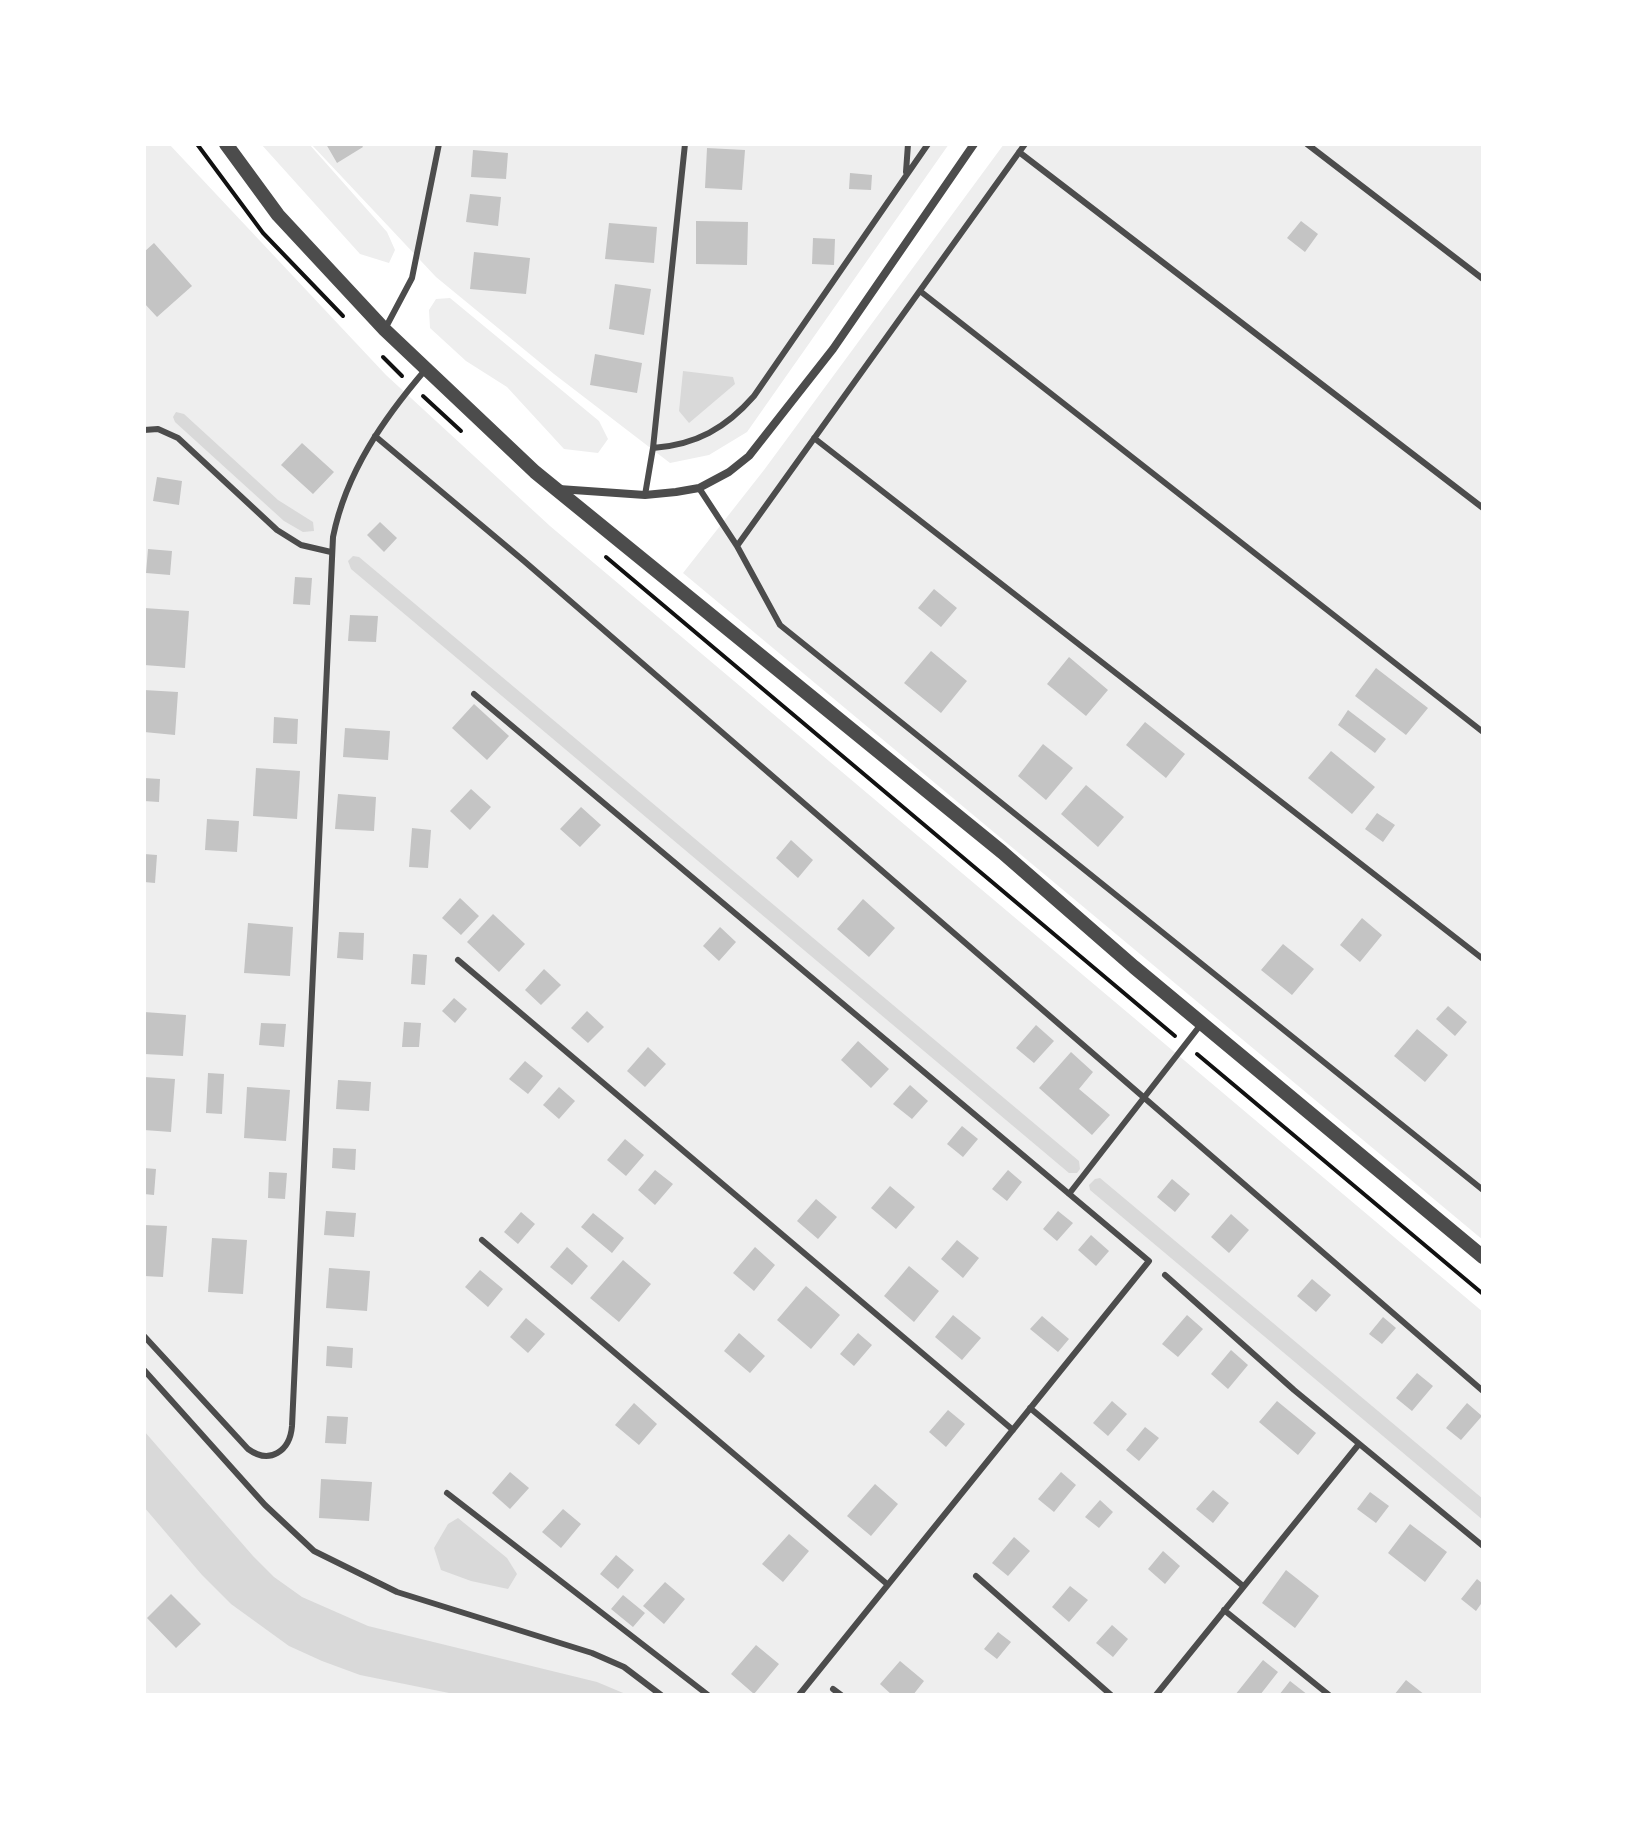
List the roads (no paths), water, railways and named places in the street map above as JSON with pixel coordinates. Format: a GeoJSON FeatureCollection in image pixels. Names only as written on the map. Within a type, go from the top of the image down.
{"type":"FeatureCollection","features":[{"type":"Feature","properties":{"kind":"street"},"geometry":{"type":"LineString","coordinates":[[226,144],[278,215],[385,330],[535,472],[1002,852],[1483,1257]]}},
{"type":"Feature","properties":{"kind":"street"},"geometry":{"type":"LineString","coordinates":[[558,488],[645,495],[699,488],[729,472],[749,456],[833,349],[974,144]]}},
{"type":"Feature","properties":{"kind":"lane"},"geometry":{"type":"LineString","coordinates":[[385,330],[412,278],[439,144]]}},
{"type":"Feature","properties":{"kind":"lane"},"geometry":{"type":"LineString","coordinates":[[645,495],[653,448],[685,144]]}},
{"type":"Feature","properties":{"kind":"lane"},"geometry":{"type":"LineString","coordinates":[[905,176],[908,144]]}},
{"type":"Feature","properties":{"kind":"lane"},"geometry":{"type":"LineString","coordinates":[[653,448],[696,440],[718,430],[738,414],[754,396],[928,144]]}},
{"type":"Feature","properties":{"kind":"lane"},"geometry":{"type":"LineString","coordinates":[[737,546],[1025,144]]}},
{"type":"Feature","properties":{"kind":"lane"},"geometry":{"type":"LineString","coordinates":[[1307,144],[1483,279]]}},
{"type":"Feature","properties":{"kind":"lane"},"geometry":{"type":"LineString","coordinates":[[1019,152],[1483,508]]}},
{"type":"Feature","properties":{"kind":"lane"},"geometry":{"type":"LineString","coordinates":[[920,291],[1483,732]]}},
{"type":"Feature","properties":{"kind":"lane"},"geometry":{"type":"LineString","coordinates":[[144,1336],[248,1449],[262,1456],[284,1450],[289,1443],[292,1426],[331,552],[341,508],[354,475],[375,436],[426,369]]}},
{"type":"Feature","properties":{"kind":"lane"},"geometry":{"type":"LineString","coordinates":[[144,430],[158,429],[178,438],[277,530],[301,545],[331,552]]}},
{"type":"Feature","properties":{"kind":"lane"},"geometry":{"type":"LineString","coordinates":[[375,436],[1483,1391]]}},
{"type":"Feature","properties":{"kind":"lane"},"geometry":{"type":"LineString","coordinates":[[814,438],[1483,959]]}},
{"type":"Feature","properties":{"kind":"lane"},"geometry":{"type":"LineString","coordinates":[[699,488],[737,546],[780,625],[1483,1190]]}},
{"type":"Feature","properties":{"kind":"lane"},"geometry":{"type":"LineString","coordinates":[[474,694],[1149,1261],[799,1695]]}},
{"type":"Feature","properties":{"kind":"lane"},"geometry":{"type":"LineString","coordinates":[[458,960],[1013,1430]]}},
{"type":"Feature","properties":{"kind":"lane"},"geometry":{"type":"LineString","coordinates":[[1069,1194],[1202,1023]]}},
{"type":"Feature","properties":{"kind":"lane"},"geometry":{"type":"LineString","coordinates":[[482,1240],[887,1584]]}},
{"type":"Feature","properties":{"kind":"lane"},"geometry":{"type":"LineString","coordinates":[[1165,1275],[1359,1444],[1483,1546]]}},
{"type":"Feature","properties":{"kind":"lane"},"geometry":{"type":"LineString","coordinates":[[144,1370],[265,1505],[314,1551],[397,1592],[601,1656],[632,1672],[661,1695]]}},
{"type":"Feature","properties":{"kind":"lane"},"geometry":{"type":"LineString","coordinates":[[1030,1408],[1243,1586]]}},
{"type":"Feature","properties":{"kind":"lane"},"geometry":{"type":"LineString","coordinates":[[1156,1695],[1359,1444]]}},
{"type":"Feature","properties":{"kind":"lane"},"geometry":{"type":"LineString","coordinates":[[447,1493],[708,1695]]}},
{"type":"Feature","properties":{"kind":"lane"},"geometry":{"type":"LineString","coordinates":[[976,1576],[1111,1695]]}},
{"type":"Feature","properties":{"kind":"lane"},"geometry":{"type":"LineString","coordinates":[[1224,1610],[1329,1695]]}},
{"type":"Feature","properties":{"kind":"lane"},"geometry":{"type":"LineString","coordinates":[[833,1689],[841,1695]]}}]}
